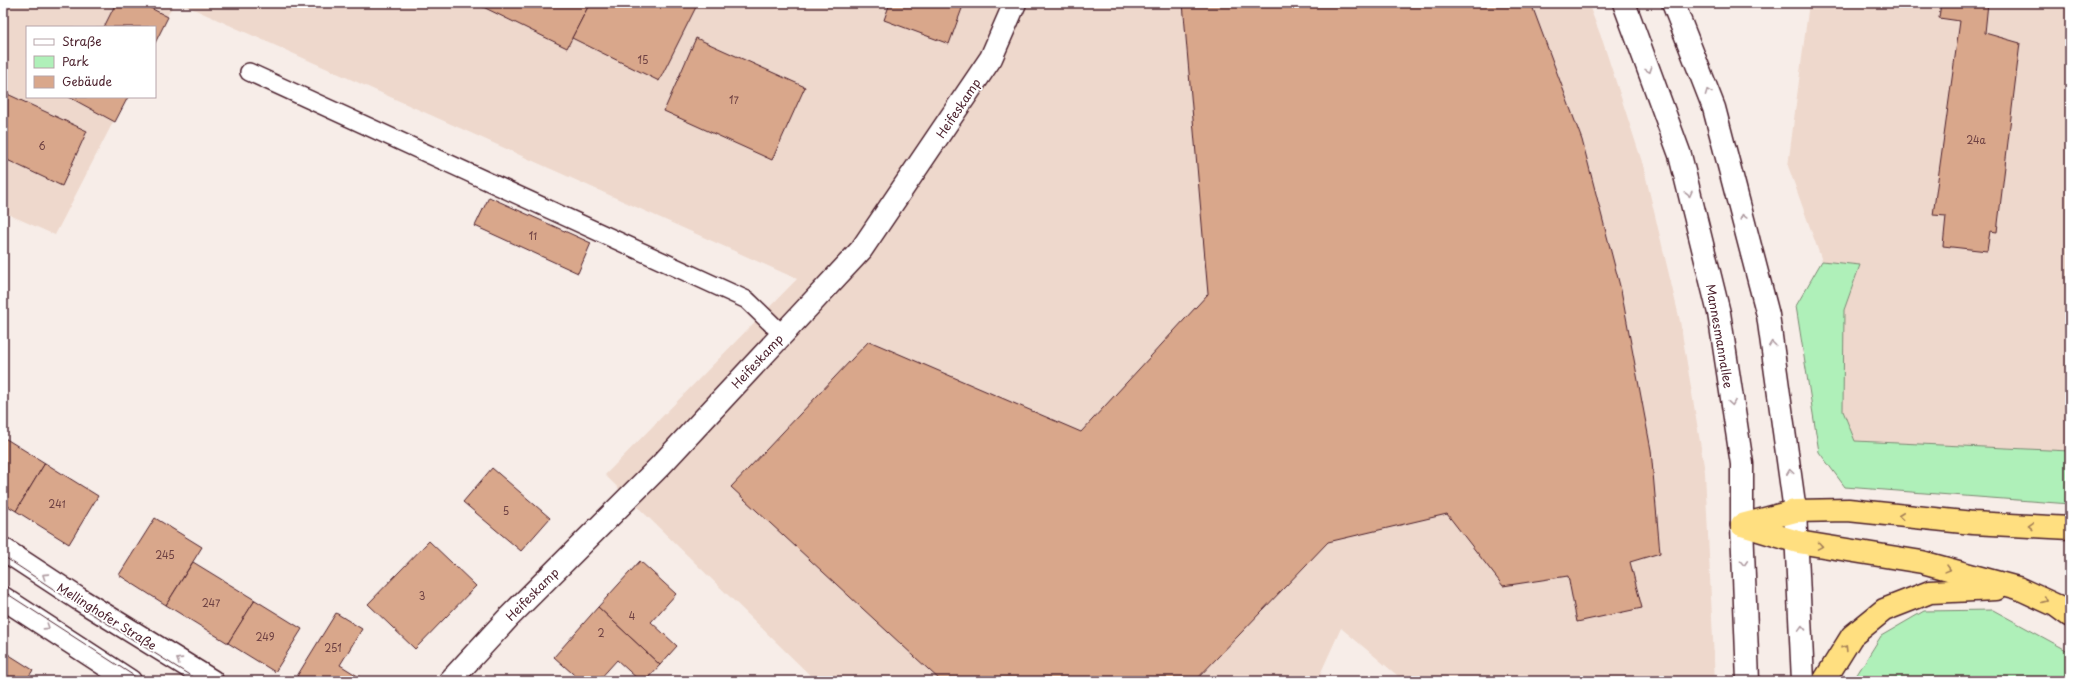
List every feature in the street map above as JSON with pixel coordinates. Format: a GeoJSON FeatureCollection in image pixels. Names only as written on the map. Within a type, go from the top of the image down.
{"type":"FeatureCollection","features":[{"type":"Feature","properties":{"kind":"highway"},"geometry":{"type":"LineString","coordinates":[[1742,524],[1795,511],[1848,510],[1973,522],[2070,528]]}},
{"type":"Feature","properties":{"kind":"highway"},"geometry":{"type":"LineString","coordinates":[[1742,524],[1798,542],[1922,562],[2018,588],[2055,605],[2070,616]]}},
{"type":"Feature","properties":{"kind":"highway"},"geometry":{"type":"LineString","coordinates":[[1824,681],[1852,636],[1884,610],[1930,592],[2018,588]]}},
{"type":"Feature","properties":{"kind":"main road","name":"Heifeskamp"},"geometry":{"type":"LineString","coordinates":[[450,681],[508,618],[660,466],[861,250],[991,58],[1015,3]]}},
{"type":"Feature","properties":{"kind":"main road","name":"Mannesmannallee"},"geometry":{"type":"LineString","coordinates":[[1624,3],[1680,155],[1719,313],[1742,464],[1742,524],[1748,681]]}},
{"type":"Feature","properties":{"kind":"main road"},"geometry":{"type":"LineString","coordinates":[[1673,3],[1714,108],[1768,314],[1798,542],[1803,681]]}},
{"type":"Feature","properties":{"kind":"main road","name":"Mellinghofer Straße"},"geometry":{"type":"LineString","coordinates":[[3,549],[79,599],[212,681]]}},
{"type":"Feature","properties":{"kind":"main road"},"geometry":{"type":"LineString","coordinates":[[3,598],[130,681]]}},
{"type":"Feature","properties":{"kind":"lane"},"geometry":{"type":"LineString","coordinates":[[249,72],[747,300],[782,334]]}},
{"type":"Feature","properties":{"kind":"shaded area"},"geometry":{"type":"Polygon","coordinates":[[[3,3],[174,3],[156,38],[156,26],[26,26],[26,98],[125,98],[55,235],[3,212],[3,3]]]}},
{"type":"Feature","properties":{"kind":"shaded area"},"geometry":{"type":"Polygon","coordinates":[[[180,3],[1588,3],[1602,39],[1643,165],[1680,321],[1705,472],[1715,681],[1404,681],[1341,628],[1317,681],[816,681],[605,475],[797,279],[180,3]]]}},
{"type":"Feature","properties":{"kind":"shaded area"},"geometry":{"type":"Polygon","coordinates":[[[1809,3],[2070,3],[2070,451],[1855,441],[1843,411],[1844,310],[1860,266],[1822,261],[1788,166],[1809,3]]]}},
{"type":"Feature","properties":{"kind":"green space"},"geometry":{"type":"Polygon","coordinates":[[[1822,261],[1860,265],[1844,310],[1843,411],[1855,441],[2070,451],[2070,504],[1845,487],[1819,452],[1796,306],[1822,261]]]}},
{"type":"Feature","properties":{"kind":"green space"},"geometry":{"type":"Polygon","coordinates":[[[1993,610],[2070,652],[2070,681],[1853,681],[1881,636],[1924,611],[1993,610]]]}},
{"type":"Feature","properties":{"kind":"building"},"geometry":{"type":"Polygon","coordinates":[[[116,3],[141,3],[168,17],[156,41],[156,26],[104,26],[116,3]]]}},
{"type":"Feature","properties":{"kind":"building"},"geometry":{"type":"Polygon","coordinates":[[[475,3],[590,3],[567,48],[475,3]]]}},
{"type":"Feature","properties":{"kind":"building"},"geometry":{"type":"Polygon","coordinates":[[[590,3],[698,3],[659,81],[572,38],[590,3]]]}},
{"type":"Feature","properties":{"kind":"building"},"geometry":{"type":"Polygon","coordinates":[[[890,3],[964,3],[949,44],[884,20],[890,3]]]}},
{"type":"Feature","properties":{"kind":"building"},"geometry":{"type":"Polygon","coordinates":[[[1183,3],[1531,3],[1582,140],[1621,290],[1651,450],[1660,553],[1630,562],[1642,608],[1577,622],[1568,576],[1503,586],[1447,514],[1328,542],[1195,681],[941,681],[731,487],[869,341],[1081,432],[1208,294],[1183,3]]]}},
{"type":"Feature","properties":{"kind":"building"},"geometry":{"type":"Polygon","coordinates":[[[1941,3],[1988,3],[1985,33],[2020,43],[1997,232],[1990,231],[1987,251],[1943,246],[1946,216],[1933,215],[1960,21],[1939,18],[1941,3]]]}},
{"type":"Feature","properties":{"kind":"building"},"geometry":{"type":"Polygon","coordinates":[[[696,38],[805,87],[772,160],[664,111],[696,38]]]}},
{"type":"Feature","properties":{"kind":"building"},"geometry":{"type":"Polygon","coordinates":[[[3,92],[87,131],[62,186],[3,158],[3,92]]]}},
{"type":"Feature","properties":{"kind":"building"},"geometry":{"type":"Polygon","coordinates":[[[71,98],[127,98],[115,122],[71,98]]]}},
{"type":"Feature","properties":{"kind":"building"},"geometry":{"type":"Polygon","coordinates":[[[489,197],[591,243],[578,273],[475,226],[489,197]]]}},
{"type":"Feature","properties":{"kind":"building"},"geometry":{"type":"Polygon","coordinates":[[[3,437],[45,463],[16,511],[3,503],[3,437]]]}},
{"type":"Feature","properties":{"kind":"building"},"geometry":{"type":"Polygon","coordinates":[[[45,463],[98,496],[69,544],[16,511],[45,463]]]}},
{"type":"Feature","properties":{"kind":"building"},"geometry":{"type":"Polygon","coordinates":[[[492,468],[550,518],[521,551],[463,502],[492,468]]]}},
{"type":"Feature","properties":{"kind":"building"},"geometry":{"type":"Polygon","coordinates":[[[155,518],[202,547],[166,605],[119,575],[155,518]]]}},
{"type":"Feature","properties":{"kind":"building"},"geometry":{"type":"Polygon","coordinates":[[[429,541],[476,586],[415,649],[368,604],[429,541]]]}},
{"type":"Feature","properties":{"kind":"building"},"geometry":{"type":"Polygon","coordinates":[[[640,561],[676,594],[651,622],[677,646],[660,665],[598,607],[640,561]]]}},
{"type":"Feature","properties":{"kind":"building"},"geometry":{"type":"Polygon","coordinates":[[[193,562],[255,600],[228,643],[166,605],[193,562]]]}},
{"type":"Feature","properties":{"kind":"building"},"geometry":{"type":"Polygon","coordinates":[[[255,600],[302,629],[275,672],[228,643],[255,600]]]}},
{"type":"Feature","properties":{"kind":"building"},"geometry":{"type":"Polygon","coordinates":[[[598,607],[660,665],[645,681],[640,681],[617,660],[598,681],[581,681],[554,657],[598,607]]]}},
{"type":"Feature","properties":{"kind":"building"},"geometry":{"type":"Polygon","coordinates":[[[336,613],[362,629],[340,665],[364,680],[294,681],[336,613]]]}},
{"type":"Feature","properties":{"kind":"building"},"geometry":{"type":"Polygon","coordinates":[[[3,651],[33,670],[26,681],[3,681],[3,651]]]}},
{"type":"Feature","properties":{"kind":"tram line"},"geometry":{"type":"LineString","coordinates":[[3,556],[76,604],[199,681]]}},
{"type":"Feature","properties":{"kind":"tram line"},"geometry":{"type":"LineString","coordinates":[[3,591],[142,681]]}}]}
